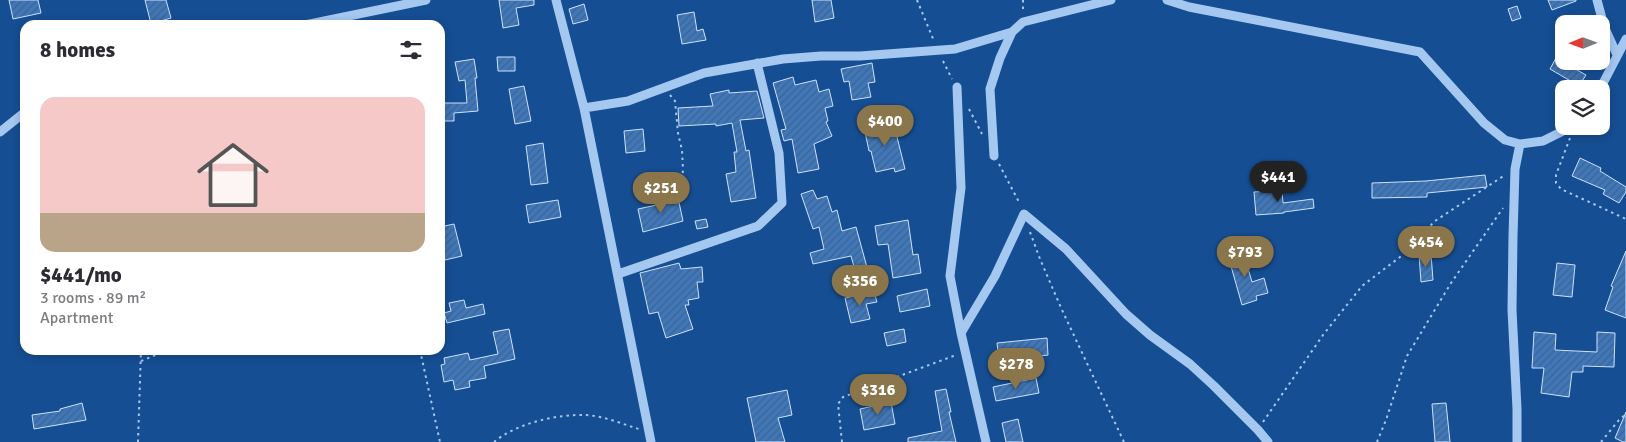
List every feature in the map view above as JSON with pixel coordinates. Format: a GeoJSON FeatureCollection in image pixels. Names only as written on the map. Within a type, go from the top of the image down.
{"type":"FeatureCollection","features":[{"type":"Feature","properties":{"kind":"street"},"geometry":{"type":"LineString","coordinates":[[329,20],[426,0]]}},
{"type":"Feature","properties":{"kind":"street"},"geometry":{"type":"LineString","coordinates":[[556,0],[584,108],[650,437]]}},
{"type":"Feature","properties":{"kind":"street"},"geometry":{"type":"LineString","coordinates":[[584,108],[628,100],[704,72],[757,63],[821,56],[860,56],[955,49],[1012,32],[1024,22],[1112,0]]}},
{"type":"Feature","properties":{"kind":"street"},"geometry":{"type":"LineString","coordinates":[[1167,0],[1189,8],[1420,52],[1484,123],[1505,140],[1520,144],[1542,141],[1555,135]]}},
{"type":"Feature","properties":{"kind":"street"},"geometry":{"type":"LineString","coordinates":[[1598,0],[1604,26],[1617,55]]}},
{"type":"Feature","properties":{"kind":"street"},"geometry":{"type":"LineString","coordinates":[[994,156],[990,89],[1000,58],[1012,32]]}},
{"type":"Feature","properties":{"kind":"street"},"geometry":{"type":"LineString","coordinates":[[1604,80],[1626,39]]}},
{"type":"Feature","properties":{"kind":"street"},"geometry":{"type":"LineString","coordinates":[[618,274],[758,226],[782,203],[779,153],[757,63]]}},
{"type":"Feature","properties":{"kind":"street"},"geometry":{"type":"LineString","coordinates":[[957,87],[961,188],[950,276],[961,334],[986,442]]}},
{"type":"Feature","properties":{"kind":"street"},"geometry":{"type":"LineString","coordinates":[[0,132],[20,116]]}},
{"type":"Feature","properties":{"kind":"street"},"geometry":{"type":"LineString","coordinates":[[1517,442],[1512,310],[1516,169],[1520,144]]}},
{"type":"Feature","properties":{"kind":"street"},"geometry":{"type":"LineString","coordinates":[[961,334],[995,276],[1024,214],[1066,249],[1126,314],[1150,335],[1190,364],[1268,442]]}},
{"type":"Feature","properties":{"kind":"path"},"geometry":{"type":"LineString","coordinates":[[655,91],[669,94],[675,101],[678,133],[682,150],[682,186]]}},
{"type":"Feature","properties":{"kind":"path"},"geometry":{"type":"LineString","coordinates":[[1568,135],[1556,175],[1556,183],[1562,189],[1626,219]]}},
{"type":"Feature","properties":{"kind":"path"},"geometry":{"type":"LineString","coordinates":[[1258,430],[1322,335],[1362,286],[1400,257],[1435,221],[1516,169]]}},
{"type":"Feature","properties":{"kind":"path"},"geometry":{"type":"LineString","coordinates":[[1377,442],[1407,356],[1451,283],[1504,206]]}},
{"type":"Feature","properties":{"kind":"path"},"geometry":{"type":"LineString","coordinates":[[842,442],[838,404],[843,397],[965,351]]}},
{"type":"Feature","properties":{"kind":"path"},"geometry":{"type":"LineString","coordinates":[[138,442],[141,355]]}},
{"type":"Feature","properties":{"kind":"path"},"geometry":{"type":"LineString","coordinates":[[141,361],[156,355]]}},
{"type":"Feature","properties":{"kind":"path"},"geometry":{"type":"LineString","coordinates":[[421,355],[440,442]]}},
{"type":"Feature","properties":{"kind":"path"},"geometry":{"type":"LineString","coordinates":[[1601,442],[1626,414]]}},
{"type":"Feature","properties":{"kind":"path"},"geometry":{"type":"LineString","coordinates":[[494,442],[514,429],[529,423],[587,415],[608,419],[650,437]]}},
{"type":"Feature","properties":{"kind":"building"},"geometry":{"type":"Polygon","coordinates":[[[9,0],[38,0],[41,13],[13,19],[9,0]]]}},
{"type":"Feature","properties":{"kind":"building"},"geometry":{"type":"Polygon","coordinates":[[[145,0],[166,0],[171,18],[150,20],[145,0]]]}},
{"type":"Feature","properties":{"kind":"building"},"geometry":{"type":"Polygon","coordinates":[[[499,0],[534,0],[534,5],[516,8],[519,25],[503,28],[499,0]]]}},
{"type":"Feature","properties":{"kind":"building"},"geometry":{"type":"Polygon","coordinates":[[[812,0],[831,0],[834,18],[815,22],[812,0]]]}},
{"type":"Feature","properties":{"kind":"building"},"geometry":{"type":"Polygon","coordinates":[[[1548,0],[1576,0],[1576,1],[1552,10],[1548,0]]]}},
{"type":"Feature","properties":{"kind":"building"},"geometry":{"type":"Polygon","coordinates":[[[584,4],[588,20],[573,24],[569,9],[584,4]]]}},
{"type":"Feature","properties":{"kind":"building"},"geometry":{"type":"Polygon","coordinates":[[[1517,6],[1521,18],[1512,21],[1508,9],[1517,6]]]}},
{"type":"Feature","properties":{"kind":"building"},"geometry":{"type":"Polygon","coordinates":[[[694,12],[697,31],[703,29],[706,40],[682,44],[677,15],[694,12]]]}},
{"type":"Feature","properties":{"kind":"building"},"geometry":{"type":"Polygon","coordinates":[[[497,57],[515,57],[515,71],[498,71],[497,57]]]}},
{"type":"Feature","properties":{"kind":"building"},"geometry":{"type":"Polygon","coordinates":[[[474,59],[477,78],[475,78],[478,111],[454,113],[454,121],[445,121],[445,103],[467,103],[465,80],[459,81],[455,62],[474,59]]]}},
{"type":"Feature","properties":{"kind":"building"},"geometry":{"type":"Polygon","coordinates":[[[1555,60],[1555,70],[1577,70],[1586,75],[1583,80],[1569,80],[1550,69],[1555,60]]]}},
{"type":"Feature","properties":{"kind":"building"},"geometry":{"type":"Polygon","coordinates":[[[872,63],[875,82],[868,83],[871,97],[852,100],[849,81],[844,82],[841,69],[872,63]]]}},
{"type":"Feature","properties":{"kind":"building"},"geometry":{"type":"Polygon","coordinates":[[[793,77],[795,85],[816,80],[819,92],[829,89],[833,106],[825,108],[828,121],[826,122],[832,136],[814,144],[819,169],[798,173],[792,139],[784,141],[781,130],[786,129],[773,83],[793,77]]]}},
{"type":"Feature","properties":{"kind":"building"},"geometry":{"type":"Polygon","coordinates":[[[524,86],[531,121],[515,124],[509,89],[524,86]]]}},
{"type":"Feature","properties":{"kind":"building"},"geometry":{"type":"Polygon","coordinates":[[[729,90],[729,93],[757,91],[764,118],[740,120],[746,151],[749,150],[756,198],[731,202],[726,174],[736,172],[734,152],[737,152],[732,123],[716,126],[716,124],[679,126],[678,108],[713,106],[710,94],[729,90]]]}},
{"type":"Feature","properties":{"kind":"building"},"geometry":{"type":"Polygon","coordinates":[[[893,121],[905,169],[895,172],[894,168],[876,172],[864,127],[893,121]]]}},
{"type":"Feature","properties":{"kind":"building"},"geometry":{"type":"Polygon","coordinates":[[[643,129],[645,151],[626,153],[624,131],[643,129]]]}},
{"type":"Feature","properties":{"kind":"building"},"geometry":{"type":"Polygon","coordinates":[[[543,143],[548,183],[531,185],[526,146],[543,143]]]}},
{"type":"Feature","properties":{"kind":"building"},"geometry":{"type":"Polygon","coordinates":[[[1580,158],[1601,168],[1600,171],[1626,187],[1626,192],[1619,203],[1603,194],[1605,190],[1572,176],[1580,158]]]}},
{"type":"Feature","properties":{"kind":"building"},"geometry":{"type":"Polygon","coordinates":[[[1485,175],[1487,187],[1427,193],[1427,197],[1372,198],[1372,183],[1426,181],[1485,175]]]}},
{"type":"Feature","properties":{"kind":"building"},"geometry":{"type":"Polygon","coordinates":[[[813,190],[817,199],[827,196],[832,212],[837,210],[842,231],[856,227],[868,271],[856,274],[851,256],[813,264],[810,253],[824,249],[819,227],[813,229],[801,194],[813,190]]]}},
{"type":"Feature","properties":{"kind":"building"},"geometry":{"type":"Polygon","coordinates":[[[1282,190],[1283,203],[1313,199],[1314,208],[1256,215],[1254,192],[1282,190]]]}},
{"type":"Feature","properties":{"kind":"building"},"geometry":{"type":"Polygon","coordinates":[[[677,193],[683,221],[643,232],[638,209],[661,204],[660,197],[677,193]]]}},
{"type":"Feature","properties":{"kind":"building"},"geometry":{"type":"Polygon","coordinates":[[[558,200],[561,217],[529,223],[526,205],[558,200]]]}},
{"type":"Feature","properties":{"kind":"building"},"geometry":{"type":"Polygon","coordinates":[[[706,219],[708,227],[697,229],[695,221],[706,219]]]}},
{"type":"Feature","properties":{"kind":"building"},"geometry":{"type":"Polygon","coordinates":[[[908,220],[913,255],[918,254],[921,273],[893,278],[888,244],[878,245],[875,226],[908,220]]]}},
{"type":"Feature","properties":{"kind":"building"},"geometry":{"type":"Polygon","coordinates":[[[454,224],[462,256],[445,260],[445,226],[454,224]]]}},
{"type":"Feature","properties":{"kind":"building"},"geometry":{"type":"Polygon","coordinates":[[[1242,248],[1252,282],[1264,278],[1268,293],[1256,296],[1257,300],[1242,305],[1227,252],[1242,248]]]}},
{"type":"Feature","properties":{"kind":"building"},"geometry":{"type":"Polygon","coordinates":[[[1626,251],[1626,318],[1605,310],[1613,287],[1611,286],[1626,251]]]}},
{"type":"Feature","properties":{"kind":"building"},"geometry":{"type":"Polygon","coordinates":[[[1431,254],[1433,280],[1421,282],[1419,255],[1431,254]]]}},
{"type":"Feature","properties":{"kind":"building"},"geometry":{"type":"Polygon","coordinates":[[[679,263],[681,269],[702,267],[703,282],[697,282],[699,298],[688,300],[689,305],[685,305],[693,329],[666,338],[658,312],[649,314],[640,273],[679,263]]]}},
{"type":"Feature","properties":{"kind":"building"},"geometry":{"type":"Polygon","coordinates":[[[1557,263],[1575,265],[1572,297],[1553,295],[1557,263]]]}},
{"type":"Feature","properties":{"kind":"building"},"geometry":{"type":"Polygon","coordinates":[[[927,289],[930,306],[900,312],[897,296],[927,289]]]}},
{"type":"Feature","properties":{"kind":"building"},"geometry":{"type":"Polygon","coordinates":[[[874,292],[877,302],[866,304],[870,319],[851,323],[845,298],[874,292]]]}},
{"type":"Feature","properties":{"kind":"building"},"geometry":{"type":"Polygon","coordinates":[[[464,300],[466,308],[483,304],[485,314],[447,323],[445,313],[451,311],[449,303],[464,300]]]}},
{"type":"Feature","properties":{"kind":"building"},"geometry":{"type":"Polygon","coordinates":[[[509,329],[515,359],[484,366],[486,378],[469,381],[470,387],[455,390],[453,380],[444,382],[441,365],[445,364],[444,358],[468,353],[470,360],[498,354],[493,332],[509,329]]]}},
{"type":"Feature","properties":{"kind":"building"},"geometry":{"type":"Polygon","coordinates":[[[904,329],[906,342],[887,346],[884,333],[904,329]]]}},
{"type":"Feature","properties":{"kind":"building"},"geometry":{"type":"Polygon","coordinates":[[[1534,332],[1556,334],[1555,350],[1597,352],[1597,332],[1615,333],[1614,367],[1583,366],[1583,372],[1572,372],[1569,397],[1541,393],[1544,368],[1532,368],[1534,332]]]}},
{"type":"Feature","properties":{"kind":"building"},"geometry":{"type":"Polygon","coordinates":[[[1047,338],[1048,355],[999,361],[997,343],[1047,338]]]}},
{"type":"Feature","properties":{"kind":"building"},"geometry":{"type":"Polygon","coordinates":[[[1036,378],[1039,393],[996,401],[993,387],[1036,378]]]}},
{"type":"Feature","properties":{"kind":"building"},"geometry":{"type":"Polygon","coordinates":[[[946,389],[956,442],[908,442],[908,438],[942,431],[935,391],[946,389]]]}},
{"type":"Feature","properties":{"kind":"building"},"geometry":{"type":"Polygon","coordinates":[[[787,390],[792,415],[778,418],[785,442],[756,442],[747,398],[787,390]]]}},
{"type":"Feature","properties":{"kind":"building"},"geometry":{"type":"Polygon","coordinates":[[[891,402],[895,424],[864,430],[860,409],[891,402]]]}},
{"type":"Feature","properties":{"kind":"building"},"geometry":{"type":"Polygon","coordinates":[[[82,403],[86,420],[34,429],[32,415],[60,411],[60,409],[82,403]]]}},
{"type":"Feature","properties":{"kind":"building"},"geometry":{"type":"Polygon","coordinates":[[[1446,403],[1450,442],[1435,442],[1432,404],[1446,403]]]}},
{"type":"Feature","properties":{"kind":"building"},"geometry":{"type":"Polygon","coordinates":[[[1626,412],[1626,442],[1623,442],[1615,438],[1626,412]]]}},
{"type":"Feature","properties":{"kind":"building"},"geometry":{"type":"Polygon","coordinates":[[[1018,419],[1023,442],[1006,442],[1002,423],[1018,419]]]}}]}
